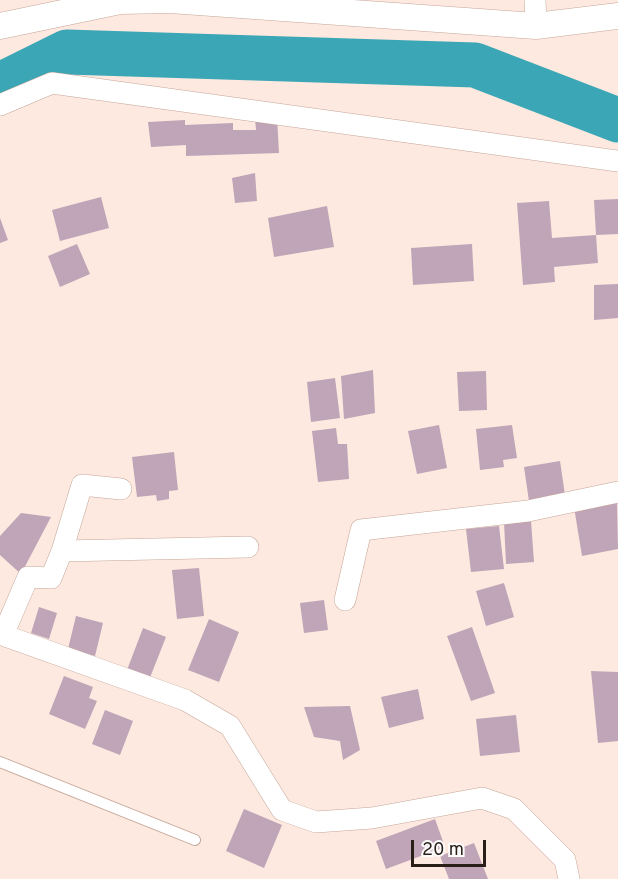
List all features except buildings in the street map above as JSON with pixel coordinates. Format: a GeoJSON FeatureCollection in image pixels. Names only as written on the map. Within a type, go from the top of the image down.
{"type":"FeatureCollection","features":[{"type":"Feature","properties":{"kind":"street"},"geometry":{"type":"LineString","coordinates":[[0,26],[120,1],[170,0],[536,26],[618,16]]}},
{"type":"Feature","properties":{"kind":"street"},"geometry":{"type":"LineString","coordinates":[[535,0],[536,26]]}},
{"type":"Feature","properties":{"kind":"street"},"geometry":{"type":"LineString","coordinates":[[0,105],[52,83],[618,160]]}},
{"type":"Feature","properties":{"kind":"street"},"geometry":{"type":"LineString","coordinates":[[121,489],[82,485],[62,551],[51,578],[28,577],[2,634],[185,700],[230,726],[282,810],[316,822],[372,818],[482,798],[514,810],[565,860],[569,879]]}},
{"type":"Feature","properties":{"kind":"street"},"geometry":{"type":"LineString","coordinates":[[345,600],[361,530],[528,511],[618,492]]}},
{"type":"Feature","properties":{"kind":"street"},"geometry":{"type":"LineString","coordinates":[[62,551],[248,547]]}},
{"type":"Feature","properties":{"kind":"lane"},"geometry":{"type":"LineString","coordinates":[[0,762],[195,840]]}},
{"type":"Feature","properties":{"kind":"waterway"},"geometry":{"type":"LineString","coordinates":[[0,85],[67,52],[475,65],[618,120]]}}]}
